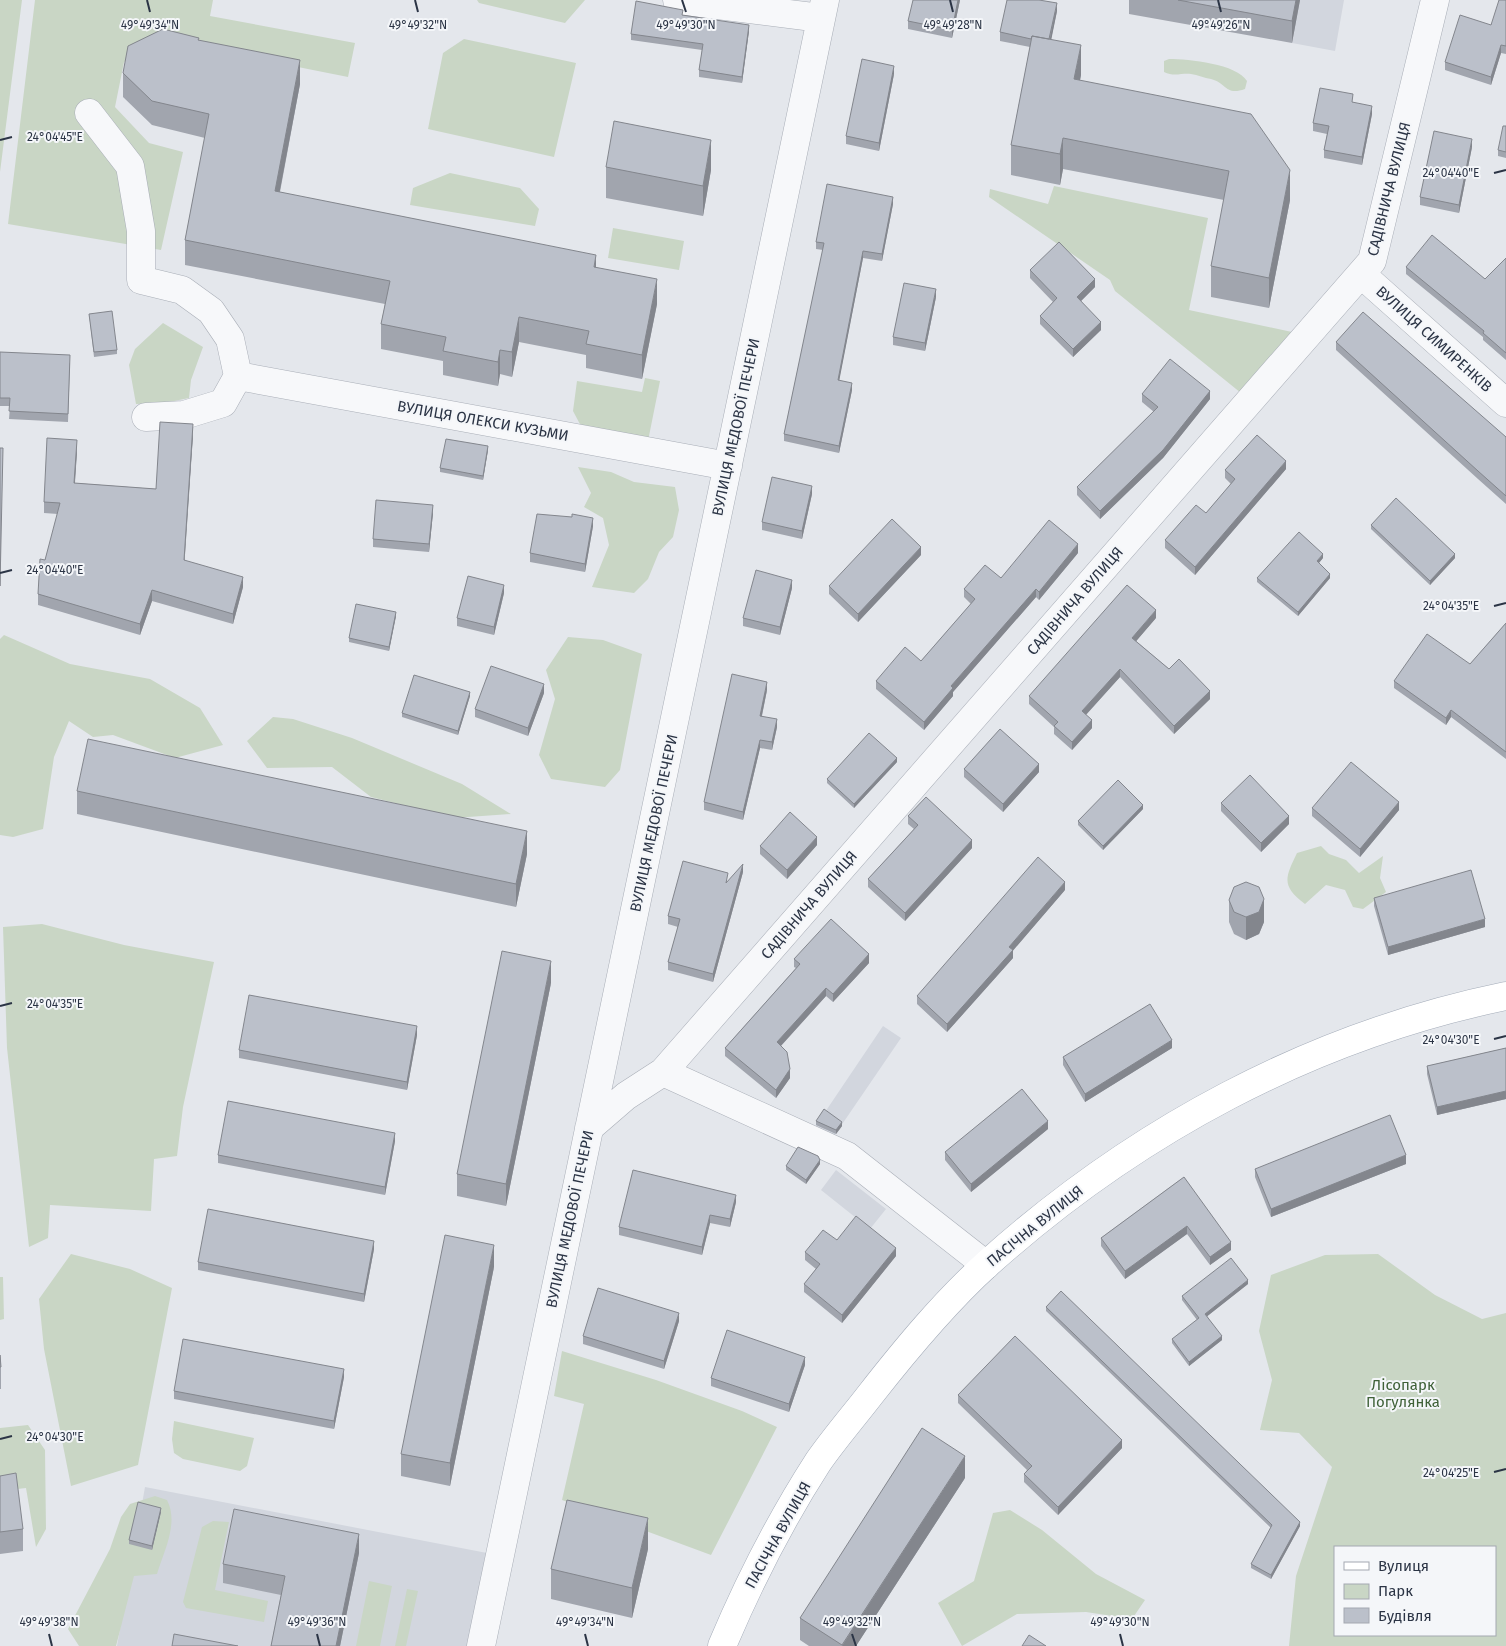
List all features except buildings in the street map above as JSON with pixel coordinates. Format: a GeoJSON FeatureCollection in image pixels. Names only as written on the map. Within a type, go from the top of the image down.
{"type":"FeatureCollection","features":[{"type":"Feature","properties":{"kind":"main road","name":"ПАСІЧНА ВУЛИЦЯ"},"geometry":{"type":"LineString","coordinates":[[722,1646],[754,1573],[819,1461],[914,1340],[986,1265],[1068,1198],[1123,1158],[1178,1122],[1230,1093],[1347,1043],[1410,1021],[1506,996]]}},
{"type":"Feature","properties":{"kind":"street"},"geometry":{"type":"LineString","coordinates":[[677,0],[823,9]]}},
{"type":"Feature","properties":{"kind":"street","name":"САДІВНИЧА ВУЛИЦЯ"},"geometry":{"type":"LineString","coordinates":[[589,1128],[626,1096],[664,1072],[1372,261],[1435,0]]}},
{"type":"Feature","properties":{"kind":"street","name":"ВУЛИЦЯ МЕДОВОЇ ПЕЧЕРИ"},"geometry":{"type":"LineString","coordinates":[[481,1646],[823,9]]}},
{"type":"Feature","properties":{"kind":"street"},"geometry":{"type":"LineString","coordinates":[[88,113],[130,166],[141,231],[141,280],[182,290],[211,311],[230,339],[238,376],[223,403],[184,415],[146,417]]}},
{"type":"Feature","properties":{"kind":"street","name":"ВУЛИЦЯ СИМИРЕНКІВ"},"geometry":{"type":"LineString","coordinates":[[1361,274],[1506,403]]}},
{"type":"Feature","properties":{"kind":"street","name":"ВУЛИЦЯ ОЛЕКСИ КУЗЬМИ"},"geometry":{"type":"LineString","coordinates":[[238,376],[728,466]]}},
{"type":"Feature","properties":{"kind":"street"},"geometry":{"type":"LineString","coordinates":[[664,1072],[847,1156],[986,1265]]}},
{"type":"Feature","properties":{"kind":"shaded area"},"geometry":{"type":"Polygon","coordinates":[[[1300,0],[1344,0],[1335,51],[1292,43],[1300,0]]]}},
{"type":"Feature","properties":{"kind":"shaded area"},"geometry":{"type":"Polygon","coordinates":[[[883,1026],[901,1038],[832,1139],[815,1127],[883,1026]]]}},
{"type":"Feature","properties":{"kind":"shaded area"},"geometry":{"type":"Polygon","coordinates":[[[836,1170],[886,1209],[870,1229],[821,1190],[836,1170]]]}},
{"type":"Feature","properties":{"kind":"shaded area"},"geometry":{"type":"Polygon","coordinates":[[[145,1487],[487,1553],[471,1646],[117,1646],[145,1487]]]}},
{"type":"Feature","properties":{"kind":"green space"},"geometry":{"type":"Polygon","coordinates":[[[0,0],[22,0],[0,172],[0,0]]]}},
{"type":"Feature","properties":{"kind":"green space"},"geometry":{"type":"Polygon","coordinates":[[[35,0],[213,0],[210,16],[355,43],[348,77],[162,40],[124,62],[115,107],[149,143],[183,152],[161,250],[8,224],[35,0]]]}},
{"type":"Feature","properties":{"kind":"green space"},"geometry":{"type":"Polygon","coordinates":[[[477,0],[585,0],[565,23],[479,3],[477,0]]]}},
{"type":"Feature","properties":{"kind":"green space"},"geometry":{"type":"Polygon","coordinates":[[[464,39],[576,63],[554,157],[428,129],[443,53],[464,39]]]}},
{"type":"Feature","properties":{"kind":"green space"},"geometry":{"type":"Polygon","coordinates":[[[1169,59],[1200,61],[1233,70],[1242,75],[1247,81],[1245,89],[1234,91],[1211,79],[1191,74],[1174,75],[1164,72],[1164,61],[1169,59]]]}},
{"type":"Feature","properties":{"kind":"green space"},"geometry":{"type":"Polygon","coordinates":[[[450,173],[520,188],[539,209],[535,226],[410,205],[413,188],[450,173]]]}},
{"type":"Feature","properties":{"kind":"green space"},"geometry":{"type":"Polygon","coordinates":[[[1054,186],[1208,218],[1189,310],[1292,332],[1241,393],[1115,291],[1110,280],[989,197],[990,189],[1048,204],[1054,186]]]}},
{"type":"Feature","properties":{"kind":"green space"},"geometry":{"type":"Polygon","coordinates":[[[613,228],[684,241],[679,270],[608,258],[613,228]]]}},
{"type":"Feature","properties":{"kind":"green space"},"geometry":{"type":"Polygon","coordinates":[[[163,323],[203,347],[191,380],[189,398],[164,403],[136,404],[129,365],[135,349],[163,323]]]}},
{"type":"Feature","properties":{"kind":"green space"},"geometry":{"type":"Polygon","coordinates":[[[645,378],[660,381],[648,441],[582,428],[573,411],[577,381],[642,392],[645,378]]]}},
{"type":"Feature","properties":{"kind":"green space"},"geometry":{"type":"Polygon","coordinates":[[[578,467],[611,472],[634,482],[675,487],[679,510],[673,537],[659,552],[648,579],[634,593],[592,587],[609,545],[603,518],[584,507],[591,493],[578,467]]]}},
{"type":"Feature","properties":{"kind":"green space"},"geometry":{"type":"Polygon","coordinates":[[[4,635],[70,664],[150,679],[200,708],[223,745],[175,758],[113,735],[93,737],[69,721],[54,757],[43,829],[13,837],[0,835],[0,639],[4,635]]]}},
{"type":"Feature","properties":{"kind":"green space"},"geometry":{"type":"Polygon","coordinates":[[[568,637],[603,640],[642,654],[620,770],[605,787],[551,779],[539,755],[555,699],[546,670],[568,637]]]}},
{"type":"Feature","properties":{"kind":"green space"},"geometry":{"type":"Polygon","coordinates":[[[273,717],[293,719],[352,738],[462,784],[511,814],[454,818],[371,797],[332,767],[267,768],[247,741],[273,717]]]}},
{"type":"Feature","properties":{"kind":"green space"},"geometry":{"type":"Polygon","coordinates":[[[1321,846],[1329,854],[1346,860],[1359,873],[1383,856],[1380,878],[1386,892],[1363,909],[1353,907],[1345,890],[1326,885],[1305,904],[1297,898],[1289,887],[1288,875],[1297,853],[1321,846]]]}},
{"type":"Feature","properties":{"kind":"green space"},"geometry":{"type":"Polygon","coordinates":[[[42,924],[124,945],[214,962],[183,1107],[177,1156],[154,1159],[151,1211],[50,1205],[48,1238],[29,1247],[7,1048],[3,927],[42,924]]]}},
{"type":"Feature","properties":{"kind":"green space"},"geometry":{"type":"Polygon","coordinates":[[[71,1254],[130,1269],[172,1288],[138,1465],[71,1486],[44,1349],[39,1299],[71,1254]]]}},
{"type":"Feature","properties":{"kind":"green space","name":"Лісопарк Погулянка"},"geometry":{"type":"Polygon","coordinates":[[[1378,1254],[1435,1295],[1482,1319],[1506,1313],[1506,1646],[1289,1646],[1296,1576],[1332,1467],[1299,1433],[1260,1430],[1272,1380],[1259,1331],[1271,1275],[1325,1255],[1378,1254]]]}},
{"type":"Feature","properties":{"kind":"green space"},"geometry":{"type":"Polygon","coordinates":[[[0,1277],[3,1277],[4,1319],[0,1320],[0,1277]]]}},
{"type":"Feature","properties":{"kind":"green space"},"geometry":{"type":"Polygon","coordinates":[[[562,1351],[656,1380],[742,1411],[777,1427],[711,1555],[562,1500],[584,1404],[554,1396],[562,1351]]]}},
{"type":"Feature","properties":{"kind":"green space"},"geometry":{"type":"Polygon","coordinates":[[[174,1421],[254,1438],[247,1466],[240,1471],[183,1459],[174,1453],[172,1439],[174,1421]]]}},
{"type":"Feature","properties":{"kind":"green space"},"geometry":{"type":"Polygon","coordinates":[[[28,1425],[45,1450],[46,1529],[36,1547],[26,1488],[0,1491],[0,1428],[28,1425]]]}},
{"type":"Feature","properties":{"kind":"green space"},"geometry":{"type":"Polygon","coordinates":[[[155,1496],[167,1500],[171,1518],[169,1537],[157,1574],[134,1576],[116,1646],[79,1646],[68,1629],[110,1549],[121,1517],[130,1504],[155,1496]]]}},
{"type":"Feature","properties":{"kind":"green space"},"geometry":{"type":"Polygon","coordinates":[[[1010,1510],[1042,1530],[1096,1574],[1145,1600],[1132,1619],[1086,1612],[1017,1614],[962,1646],[938,1603],[974,1581],[993,1513],[1010,1510]]]}},
{"type":"Feature","properties":{"kind":"green space"},"geometry":{"type":"Polygon","coordinates":[[[213,1521],[229,1522],[215,1590],[268,1601],[264,1622],[186,1608],[183,1602],[202,1527],[213,1521]]]}},
{"type":"Feature","properties":{"kind":"green space"},"geometry":{"type":"Polygon","coordinates":[[[369,1581],[392,1586],[380,1646],[356,1646],[369,1581]]]}},
{"type":"Feature","properties":{"kind":"green space"},"geometry":{"type":"Polygon","coordinates":[[[407,1589],[418,1591],[406,1646],[395,1646],[407,1589]]]}}]}
